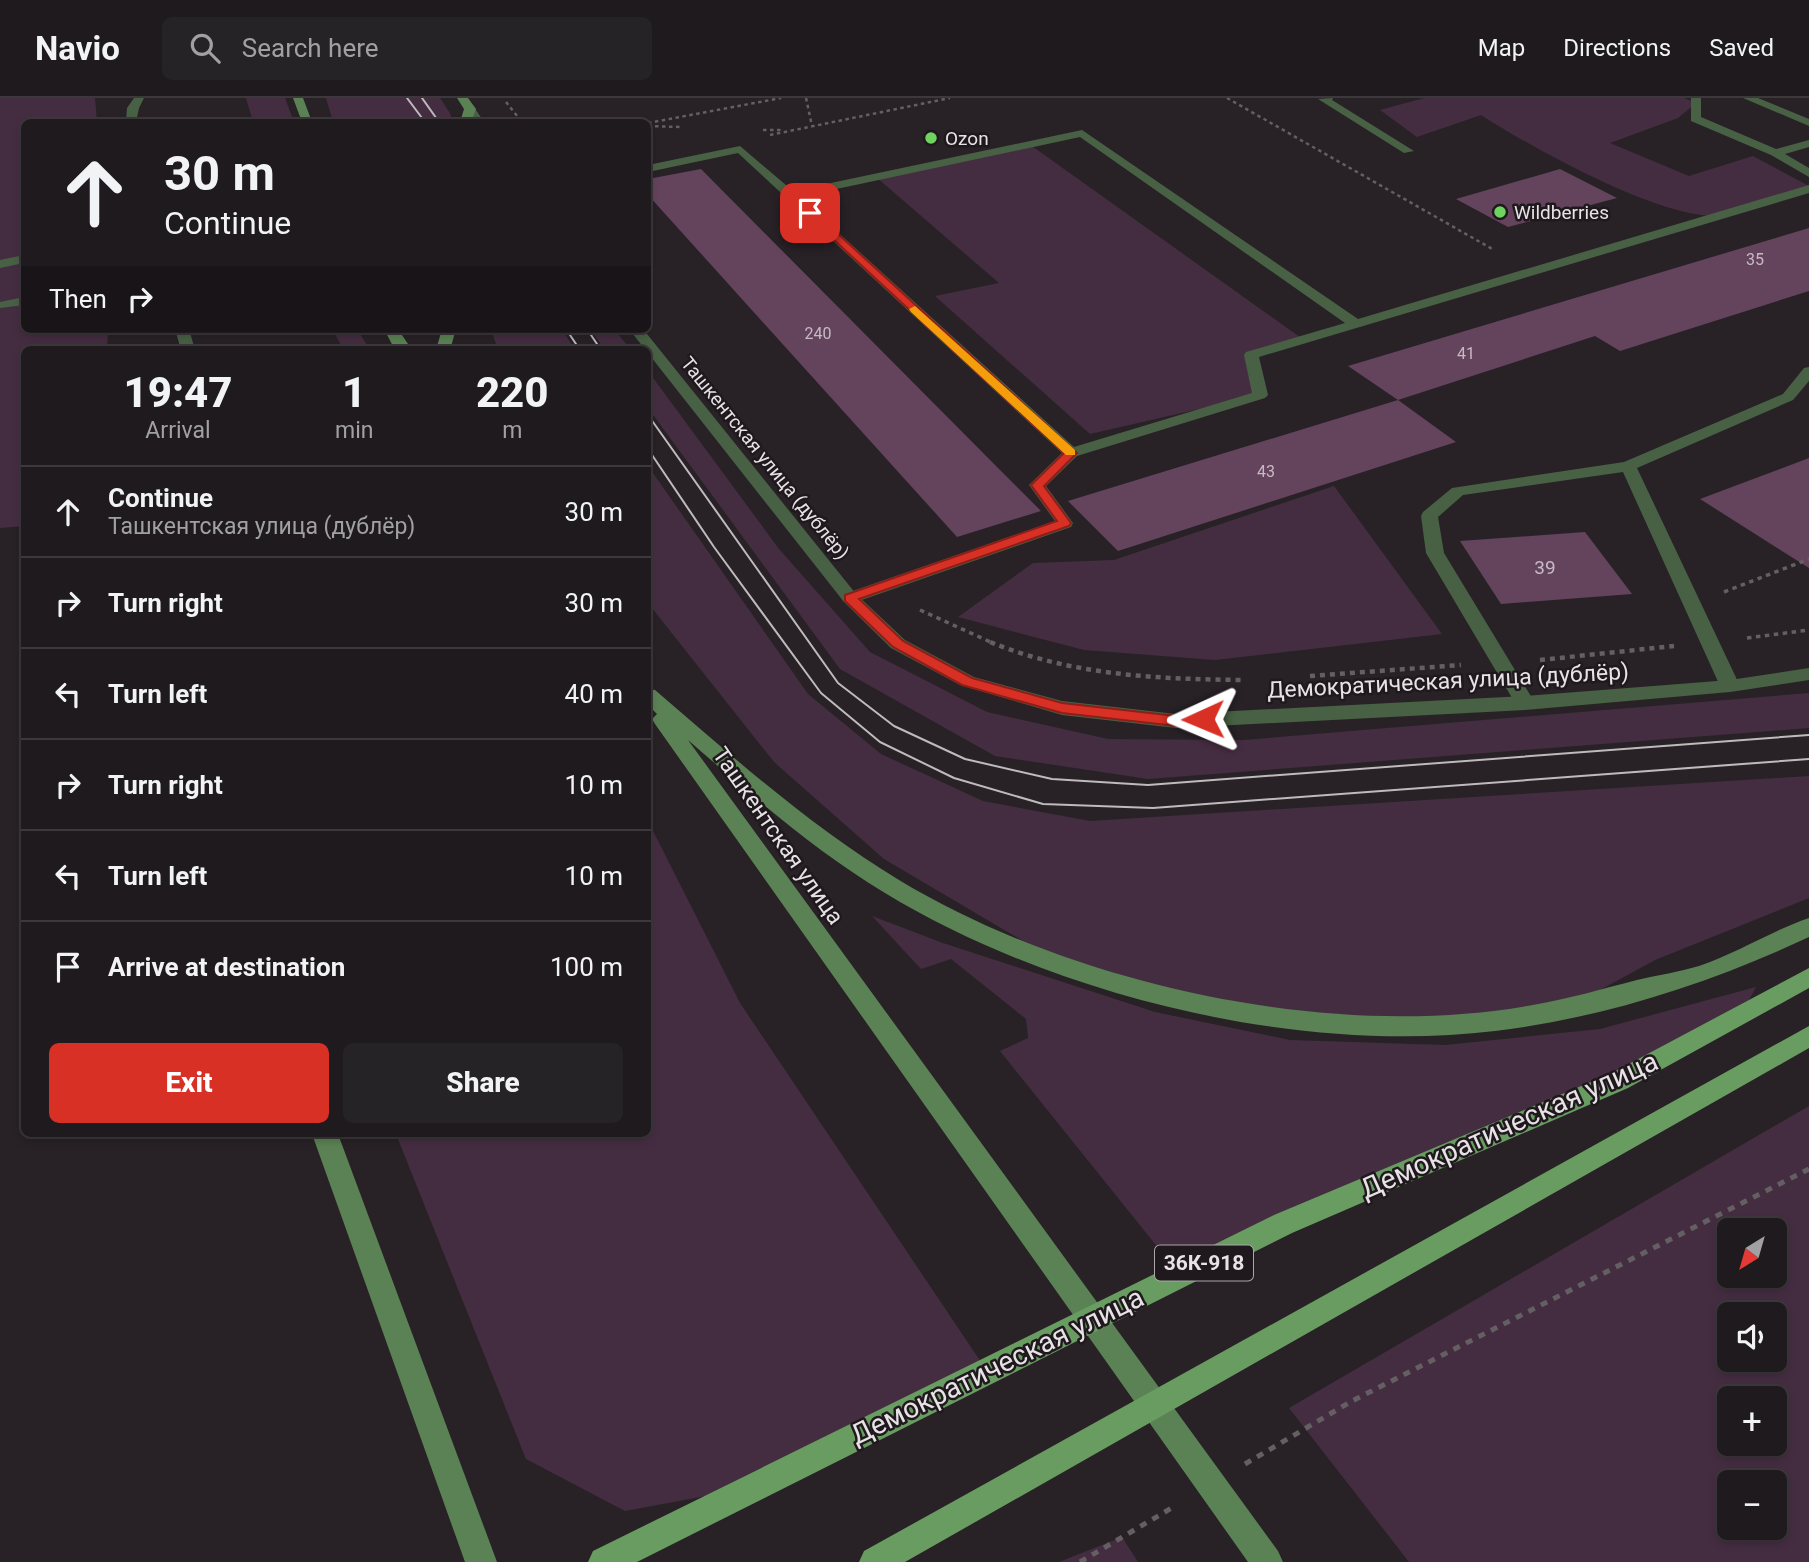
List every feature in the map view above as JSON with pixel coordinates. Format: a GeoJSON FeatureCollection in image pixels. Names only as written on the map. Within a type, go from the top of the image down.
{"type":"FeatureCollection","features":[{"type":"Feature","properties":{"kind":"main road"},"geometry":{"type":"LineString","coordinates":[[298,98],[306,119]]}},
{"type":"Feature","properties":{"kind":"main road"},"geometry":{"type":"LineString","coordinates":[[462,98],[470,109],[467,119]]}},
{"type":"Feature","properties":{"kind":"main road"},"geometry":{"type":"LineString","coordinates":[[651,700],[776,805],[894,887],[994,939],[1072,969],[1154,992],[1228,1008],[1363,1025],[1476,1023],[1567,1008],[1707,973],[1809,927]]}},
{"type":"Feature","properties":{"kind":"main road","name":"Ташкентская улица"},"geometry":{"type":"LineString","coordinates":[[651,701],[865,1005],[1267,1562]]}},
{"type":"Feature","properties":{"kind":"main road","name":"Демократическая улица"},"geometry":{"type":"LineString","coordinates":[[604,1562],[1283,1224],[1619,1081],[1809,977]]}},
{"type":"Feature","properties":{"kind":"main road"},"geometry":{"type":"LineString","coordinates":[[875,1562],[1809,1036]]}},
{"type":"Feature","properties":{"kind":"main road"},"geometry":{"type":"LineString","coordinates":[[326,1137],[481,1562]]}},
{"type":"Feature","properties":{"kind":"street"},"geometry":{"type":"LineString","coordinates":[[131,119],[133,108],[139,98]]}},
{"type":"Feature","properties":{"kind":"street"},"geometry":{"type":"LineString","coordinates":[[1328,98],[1323,99],[1408,151]]}},
{"type":"Feature","properties":{"kind":"street"},"geometry":{"type":"LineString","coordinates":[[1696,98],[1695,119],[1775,153],[1809,173]]}},
{"type":"Feature","properties":{"kind":"street"},"geometry":{"type":"LineString","coordinates":[[1748,98],[1809,123]]}},
{"type":"Feature","properties":{"kind":"street"},"geometry":{"type":"LineString","coordinates":[[470,109],[477,119]]}},
{"type":"Feature","properties":{"kind":"street"},"geometry":{"type":"LineString","coordinates":[[790,195],[1082,133],[1356,324]]}},
{"type":"Feature","properties":{"kind":"street"},"geometry":{"type":"LineString","coordinates":[[1775,153],[1809,143]]}},
{"type":"Feature","properties":{"kind":"street"},"geometry":{"type":"LineString","coordinates":[[651,166],[740,149],[1071,453]]}},
{"type":"Feature","properties":{"kind":"street"},"geometry":{"type":"LineString","coordinates":[[850,598],[1065,523],[1037,485],[1071,453],[1260,395],[1251,355],[1809,190]]}},
{"type":"Feature","properties":{"kind":"street"},"geometry":{"type":"LineString","coordinates":[[0,264],[21,260]]}},
{"type":"Feature","properties":{"kind":"street"},"geometry":{"type":"LineString","coordinates":[[4,305],[21,302]]}},
{"type":"Feature","properties":{"kind":"street","name":"Ташкентская улица (дублёр)"},"geometry":{"type":"LineString","coordinates":[[651,348],[850,598],[898,644],[967,681]]}},
{"type":"Feature","properties":{"kind":"street"},"geometry":{"type":"LineString","coordinates":[[1525,703],[1435,554],[1429,516],[1458,491],[1628,466],[1788,397],[1809,371]]}},
{"type":"Feature","properties":{"kind":"street"},"geometry":{"type":"LineString","coordinates":[[1628,466],[1730,686]]}},
{"type":"Feature","properties":{"kind":"street","name":"Демократическая улица (дублёр)"},"geometry":{"type":"LineString","coordinates":[[967,681],[1062,708],[1176,721],[1525,703],[1730,686],[1809,674]]}},
{"type":"Feature","properties":{"kind":"path"},"geometry":{"type":"LineString","coordinates":[[504,98],[520,119]]}},
{"type":"Feature","properties":{"kind":"path"},"geometry":{"type":"LineString","coordinates":[[651,122],[781,98]]}},
{"type":"Feature","properties":{"kind":"path"},"geometry":{"type":"LineString","coordinates":[[806,98],[812,126]]}},
{"type":"Feature","properties":{"kind":"path"},"geometry":{"type":"LineString","coordinates":[[760,137],[950,98]]}},
{"type":"Feature","properties":{"kind":"path"},"geometry":{"type":"LineString","coordinates":[[1227,98],[1533,271]]}},
{"type":"Feature","properties":{"kind":"path"},"geometry":{"type":"LineString","coordinates":[[1716,594],[1809,559]]}},
{"type":"Feature","properties":{"kind":"path"},"geometry":{"type":"LineString","coordinates":[[888,583],[926,615],[1001,648],[1075,670],[1147,680],[1244,680]]}},
{"type":"Feature","properties":{"kind":"path"},"geometry":{"type":"LineString","coordinates":[[1298,677],[1501,663],[1809,630]]}},
{"type":"Feature","properties":{"kind":"path"},"geometry":{"type":"LineString","coordinates":[[1237,1469],[1352,1401],[1809,1169]]}},
{"type":"Feature","properties":{"kind":"path"},"geometry":{"type":"LineString","coordinates":[[1080,1562],[1180,1503]]}},
{"type":"Feature","properties":{"kind":"shaded area"},"geometry":{"type":"Polygon","coordinates":[[[0,98],[95,98],[97,119],[21,119],[21,333],[108,333],[107,346],[21,346],[21,526],[0,528],[0,98]]]}},
{"type":"Feature","properties":{"kind":"shaded area"},"geometry":{"type":"Polygon","coordinates":[[[246,98],[285,98],[293,119],[252,119],[246,98]]]}},
{"type":"Feature","properties":{"kind":"shaded area"},"geometry":{"type":"Polygon","coordinates":[[[326,98],[440,98],[451,115],[450,119],[332,119],[326,98]]]}},
{"type":"Feature","properties":{"kind":"shaded area"},"geometry":{"type":"Polygon","coordinates":[[[1424,98],[1684,98],[1696,103],[1678,118],[1610,143],[1689,176],[1753,156],[1809,186],[1733,213],[1698,215],[1668,208],[1599,180],[1531,145],[1481,115],[1417,137],[1380,110],[1424,98]]]}},
{"type":"Feature","properties":{"kind":"shaded area"},"geometry":{"type":"Polygon","coordinates":[[[1029,144],[1304,340],[1251,355],[1260,395],[1090,434],[935,296],[999,283],[876,177],[1029,144]]]}},
{"type":"Feature","properties":{"kind":"shaded area"},"geometry":{"type":"Polygon","coordinates":[[[334,333],[359,333],[368,346],[342,346],[334,333]]]}},
{"type":"Feature","properties":{"kind":"shaded area"},"geometry":{"type":"Polygon","coordinates":[[[492,333],[564,333],[573,346],[497,346],[492,333]]]}},
{"type":"Feature","properties":{"kind":"shaded area"},"geometry":{"type":"Polygon","coordinates":[[[593,333],[617,333],[628,346],[602,346],[593,333]]]}},
{"type":"Feature","properties":{"kind":"shaded area"},"geometry":{"type":"Polygon","coordinates":[[[651,375],[779,549],[870,652],[987,712],[1108,739],[1244,740],[1809,693],[1809,728],[1148,779],[995,756],[840,669],[651,412],[651,375]]]}},
{"type":"Feature","properties":{"kind":"shaded area"},"geometry":{"type":"Polygon","coordinates":[[[651,470],[808,694],[881,754],[983,801],[1090,821],[1809,776],[1809,898],[1655,960],[1567,1008],[1379,1025],[1154,992],[1025,942],[884,859],[774,762],[651,607],[651,470]]]}},
{"type":"Feature","properties":{"kind":"shaded area"},"geometry":{"type":"Polygon","coordinates":[[[1334,486],[1442,634],[1215,660],[1084,650],[958,617],[1033,563],[1114,560],[1334,486]]]}},
{"type":"Feature","properties":{"kind":"shaded area"},"geometry":{"type":"Polygon","coordinates":[[[651,827],[740,1003],[987,1371],[754,1487],[625,1511],[526,1459],[397,1137],[651,1137],[651,827]]]}},
{"type":"Feature","properties":{"kind":"shaded area"},"geometry":{"type":"Polygon","coordinates":[[[872,916],[943,943],[1155,1012],[1290,1040],[1445,1045],[1600,1029],[1756,987],[1741,1015],[1180,1275],[1000,1051],[1028,1038],[1026,1019],[951,959],[921,969],[872,916]]]}},
{"type":"Feature","properties":{"kind":"shaded area"},"geometry":{"type":"Polygon","coordinates":[[[1809,1106],[1809,1562],[1409,1562],[1289,1408],[1809,1106]]]}},
{"type":"Feature","properties":{"kind":"shaded area"},"geometry":{"type":"Polygon","coordinates":[[[1122,1537],[1138,1562],[1059,1562],[1122,1537]]]}},
{"type":"Feature","properties":{"kind":"building"},"geometry":{"type":"Polygon","coordinates":[[[701,169],[1041,511],[957,537],[651,198],[651,178],[701,169]]]}},
{"type":"Feature","properties":{"kind":"building"},"geometry":{"type":"Polygon","coordinates":[[[1560,169],[1617,198],[1508,227],[1456,199],[1560,169]]]}},
{"type":"Feature","properties":{"kind":"building"},"geometry":{"type":"Polygon","coordinates":[[[1809,228],[1809,291],[1620,351],[1595,336],[1398,400],[1348,366],[1809,228]]]}},
{"type":"Feature","properties":{"kind":"building"},"geometry":{"type":"Polygon","coordinates":[[[1398,400],[1456,442],[1118,551],[1068,501],[1398,400]]]}},
{"type":"Feature","properties":{"kind":"building"},"geometry":{"type":"Polygon","coordinates":[[[1809,458],[1809,568],[1700,499],[1809,458]]]}},
{"type":"Feature","properties":{"kind":"building"},"geometry":{"type":"Polygon","coordinates":[[[1585,532],[1632,594],[1501,604],[1460,541],[1585,532]]]}},
{"type":"Feature","properties":{"kind":"tram line"},"geometry":{"type":"LineString","coordinates":[[407,98],[423,119]]}},
{"type":"Feature","properties":{"kind":"tram line"},"geometry":{"type":"LineString","coordinates":[[422,98],[437,119]]}},
{"type":"Feature","properties":{"kind":"tram line"},"geometry":{"type":"LineString","coordinates":[[569,333],[577,346]]}},
{"type":"Feature","properties":{"kind":"tram line"},"geometry":{"type":"LineString","coordinates":[[590,333],[598,346]]}},
{"type":"Feature","properties":{"kind":"tram line"},"geometry":{"type":"LineString","coordinates":[[651,419],[838,683],[894,726],[965,759],[1052,779],[1148,785],[1809,735]]}},
{"type":"Feature","properties":{"kind":"tram line"},"geometry":{"type":"LineString","coordinates":[[651,453],[714,547],[821,693],[880,742],[954,778],[1043,804],[1153,808],[1809,759]]}},
{"type":"Feature","properties":{"kind":"slow traffic"},"geometry":{"type":"LineString","coordinates":[[915,309],[1071,453]]}},
{"type":"Feature","properties":{"kind":"place","name":"Ozon"},"geometry":{"type":"Point","coordinates":[931,138]}},
{"type":"Feature","properties":{"kind":"place","name":"Wildberries"},"geometry":{"type":"Point","coordinates":[1500,212]}},
{"type":"Feature","properties":{"kind":"route"},"geometry":{"type":"LineString","coordinates":[[810,213],[1071,453],[1037,485],[1065,523],[850,598],[898,644],[967,681],[1062,708],[1176,721],[1203,719]]}}]}
